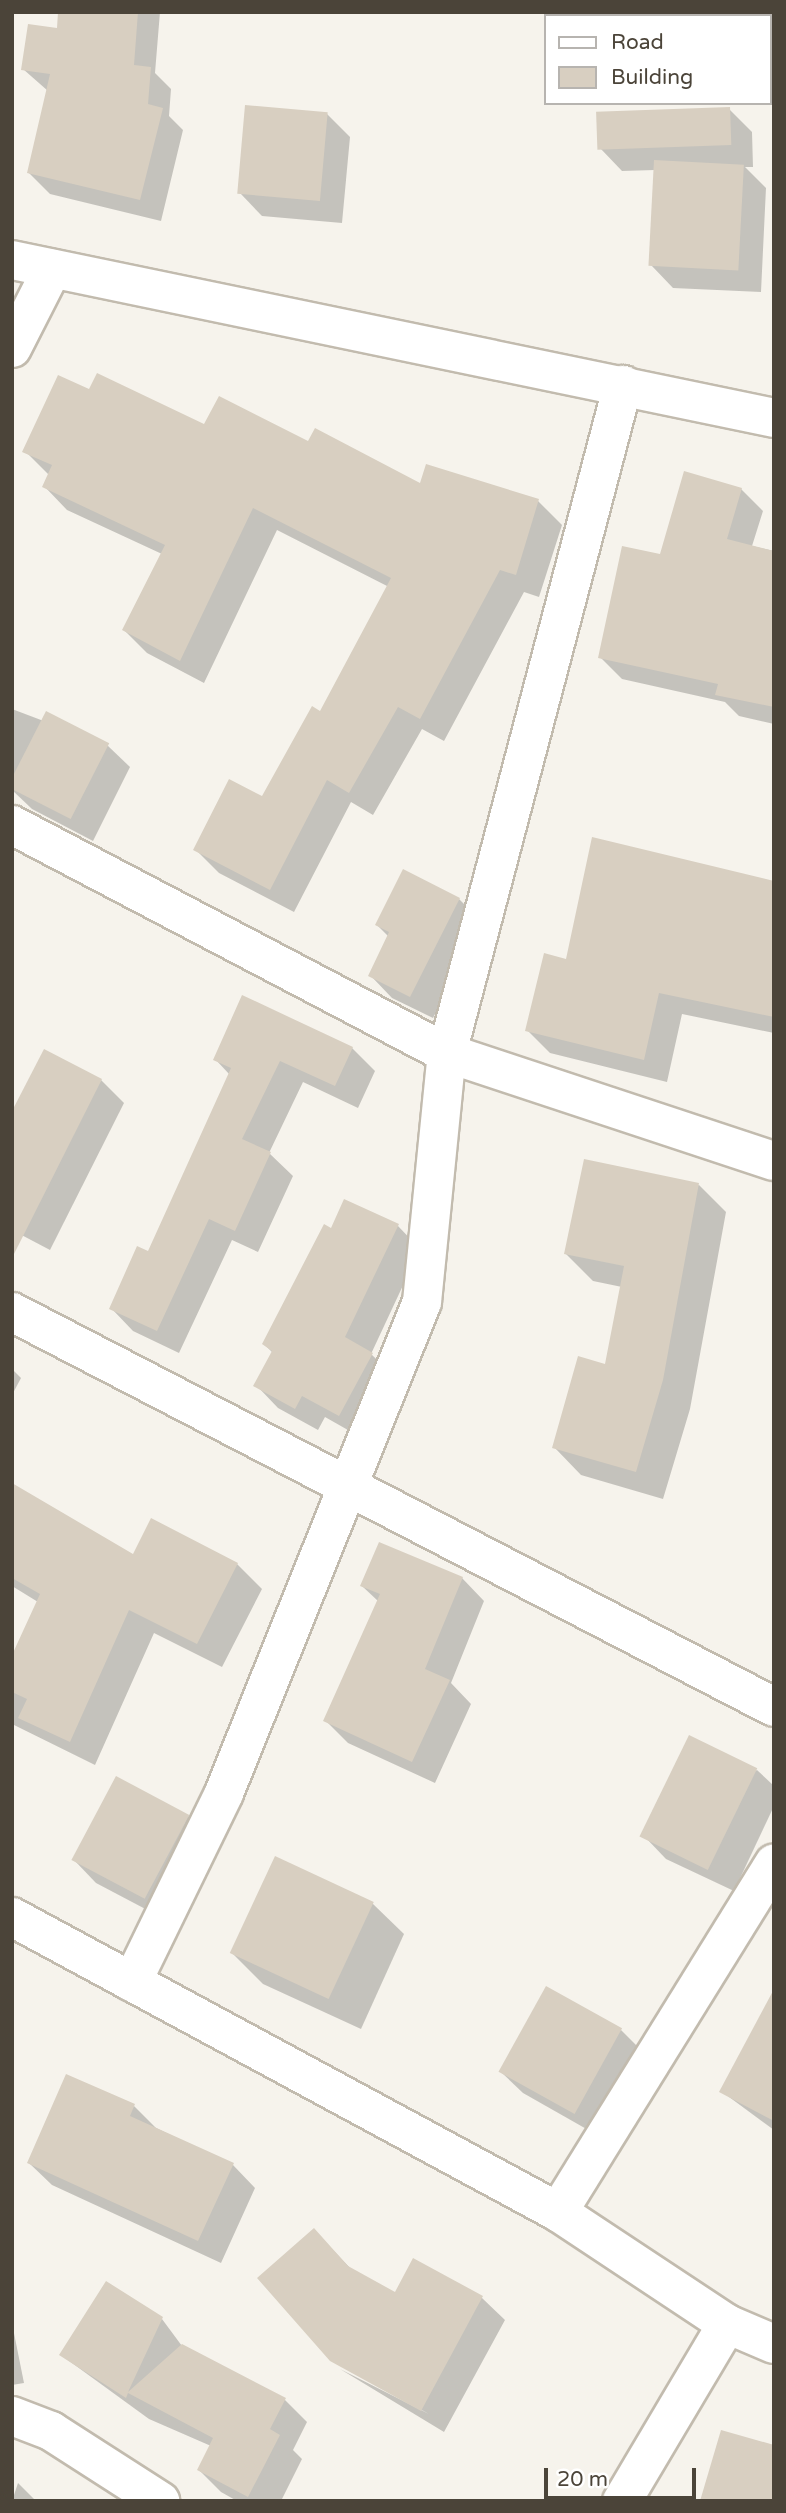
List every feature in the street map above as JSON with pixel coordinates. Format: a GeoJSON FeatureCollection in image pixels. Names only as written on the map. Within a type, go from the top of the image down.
{"type":"FeatureCollection","features":[{"type":"Feature","properties":{"kind":"street"},"geometry":{"type":"LineString","coordinates":[[12,260],[774,418]]}},
{"type":"Feature","properties":{"kind":"street"},"geometry":{"type":"LineString","coordinates":[[12,348],[52,268]]}},
{"type":"Feature","properties":{"kind":"street"},"geometry":{"type":"LineString","coordinates":[[132,1982],[224,1793],[422,1302],[447,1053],[623,385]]}},
{"type":"Feature","properties":{"kind":"street"},"geometry":{"type":"LineString","coordinates":[[12,825],[447,1053],[774,1161]]}},
{"type":"Feature","properties":{"kind":"street"},"geometry":{"type":"LineString","coordinates":[[12,1312],[774,1707]]}},
{"type":"Feature","properties":{"kind":"street"},"geometry":{"type":"LineString","coordinates":[[558,2212],[774,1864]]}},
{"type":"Feature","properties":{"kind":"street"},"geometry":{"type":"LineString","coordinates":[[12,1917],[558,2212],[727,2324],[774,2344]]}},
{"type":"Feature","properties":{"kind":"street"},"geometry":{"type":"LineString","coordinates":[[622,2501],[727,2324]]}},
{"type":"Feature","properties":{"kind":"street"},"geometry":{"type":"LineString","coordinates":[[12,2416],[51,2431],[160,2501]]}},
{"type":"Feature","properties":{"kind":"building"},"geometry":{"type":"Polygon","coordinates":[[[58,12],[138,12],[134,65],[151,67],[148,104],[163,108],[140,200],[27,173],[50,74],[21,70],[28,24],[57,28],[58,12]]]}},
{"type":"Feature","properties":{"kind":"building"},"geometry":{"type":"Polygon","coordinates":[[[245,105],[328,112],[320,201],[237,194],[245,105]]]}},
{"type":"Feature","properties":{"kind":"building"},"geometry":{"type":"Polygon","coordinates":[[[730,107],[731,145],[597,150],[596,112],[730,107]]]}},
{"type":"Feature","properties":{"kind":"building"},"geometry":{"type":"Polygon","coordinates":[[[654,160],[744,165],[738,271],[648,266],[654,160]]]}},
{"type":"Feature","properties":{"kind":"building"},"geometry":{"type":"Polygon","coordinates":[[[97,373],[204,424],[219,396],[308,441],[315,428],[420,483],[426,464],[539,499],[516,575],[500,570],[420,719],[398,707],[349,793],[327,780],[270,890],[193,850],[229,779],[262,796],[312,706],[320,711],[391,578],[253,508],[180,661],[122,630],[165,545],[42,487],[52,465],[22,452],[58,375],[89,389],[97,373]]]}},
{"type":"Feature","properties":{"kind":"building"},"geometry":{"type":"Polygon","coordinates":[[[684,471],[742,488],[727,539],[774,551],[774,707],[715,695],[718,684],[598,658],[622,546],[660,554],[684,471]]]}},
{"type":"Feature","properties":{"kind":"building"},"geometry":{"type":"Polygon","coordinates":[[[46,711],[109,743],[71,819],[12,789],[12,778],[46,711]]]}},
{"type":"Feature","properties":{"kind":"building"},"geometry":{"type":"Polygon","coordinates":[[[592,837],[774,881],[774,1017],[659,993],[644,1060],[525,1031],[544,953],[566,959],[592,837]]]}},
{"type":"Feature","properties":{"kind":"building"},"geometry":{"type":"Polygon","coordinates":[[[403,869],[460,898],[410,997],[368,976],[389,932],[375,925],[403,869]]]}},
{"type":"Feature","properties":{"kind":"building"},"geometry":{"type":"Polygon","coordinates":[[[242,995],[353,1047],[335,1086],[280,1061],[242,1139],[271,1152],[235,1231],[209,1219],[157,1331],[109,1309],[137,1246],[148,1251],[231,1068],[213,1060],[242,995]]]}},
{"type":"Feature","properties":{"kind":"building"},"geometry":{"type":"Polygon","coordinates":[[[44,1049],[102,1079],[12,1258],[12,1111],[44,1049]]]}},
{"type":"Feature","properties":{"kind":"building"},"geometry":{"type":"Polygon","coordinates":[[[584,1159],[699,1183],[663,1380],[636,1472],[552,1448],[578,1356],[605,1364],[624,1266],[564,1254],[584,1159]]]}},
{"type":"Feature","properties":{"kind":"building"},"geometry":{"type":"Polygon","coordinates":[[[344,1199],[399,1224],[345,1337],[373,1353],[339,1416],[302,1396],[295,1409],[253,1386],[272,1351],[262,1344],[324,1224],[331,1228],[344,1199]]]}},
{"type":"Feature","properties":{"kind":"building"},"geometry":{"type":"Polygon","coordinates":[[[12,1483],[133,1554],[151,1518],[238,1563],[197,1644],[129,1610],[70,1742],[18,1718],[27,1699],[12,1692],[12,1655],[40,1594],[12,1578],[12,1483]]]}},
{"type":"Feature","properties":{"kind":"building"},"geometry":{"type":"Polygon","coordinates":[[[379,1542],[463,1577],[425,1669],[450,1680],[412,1762],[323,1721],[380,1594],[360,1586],[379,1542]]]}},
{"type":"Feature","properties":{"kind":"building"},"geometry":{"type":"Polygon","coordinates":[[[689,1735],[757,1768],[708,1870],[639,1837],[689,1735]]]}},
{"type":"Feature","properties":{"kind":"building"},"geometry":{"type":"Polygon","coordinates":[[[116,1776],[189,1815],[145,1899],[71,1860],[116,1776]]]}},
{"type":"Feature","properties":{"kind":"building"},"geometry":{"type":"Polygon","coordinates":[[[275,1856],[374,1902],[329,1999],[230,1953],[275,1856]]]}},
{"type":"Feature","properties":{"kind":"building"},"geometry":{"type":"Polygon","coordinates":[[[546,1986],[622,2028],[575,2114],[498,2072],[546,1986]]]}},
{"type":"Feature","properties":{"kind":"building"},"geometry":{"type":"Polygon","coordinates":[[[774,1989],[774,2121],[719,2092],[774,1989]]]}},
{"type":"Feature","properties":{"kind":"building"},"geometry":{"type":"Polygon","coordinates":[[[66,2074],[135,2104],[130,2116],[234,2163],[198,2241],[27,2163],[66,2074]]]}},
{"type":"Feature","properties":{"kind":"building"},"geometry":{"type":"Polygon","coordinates":[[[314,2228],[348,2266],[395,2292],[413,2258],[483,2296],[421,2411],[330,2361],[257,2278],[314,2228]]]}},
{"type":"Feature","properties":{"kind":"building"},"geometry":{"type":"Polygon","coordinates":[[[106,2281],[163,2317],[128,2392],[182,2344],[286,2398],[270,2429],[280,2435],[248,2497],[197,2470],[213,2438],[128,2393],[126,2398],[59,2355],[106,2281]]]}},
{"type":"Feature","properties":{"kind":"building"},"geometry":{"type":"Polygon","coordinates":[[[721,2430],[774,2445],[774,2501],[700,2501],[721,2430]]]}}]}
